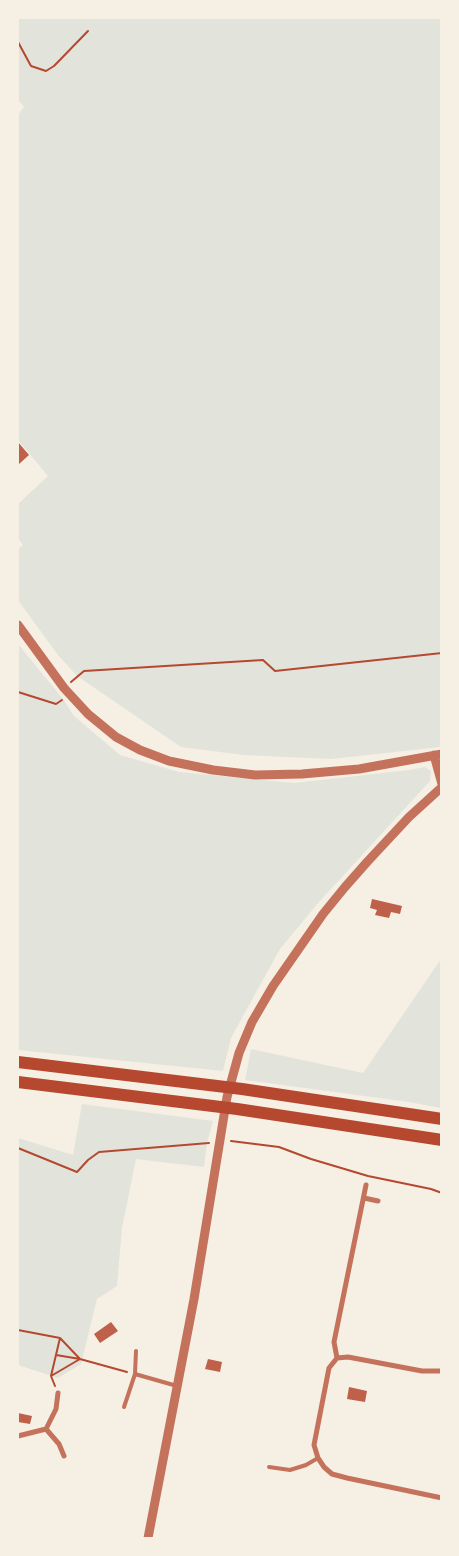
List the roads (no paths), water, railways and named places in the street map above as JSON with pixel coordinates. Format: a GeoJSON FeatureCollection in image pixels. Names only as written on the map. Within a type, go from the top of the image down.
{"type":"FeatureCollection","features":[{"type":"Feature","properties":{"kind":"highway"},"geometry":{"type":"LineString","coordinates":[[18,1062],[242,1089],[442,1119]]}},
{"type":"Feature","properties":{"kind":"highway"},"geometry":{"type":"LineString","coordinates":[[18,1082],[237,1109],[442,1140]]}},
{"type":"Feature","properties":{"kind":"street"},"geometry":{"type":"LineString","coordinates":[[18,625],[67,691],[88,714],[116,737],[140,750],[168,761],[213,770],[255,774],[302,774],[360,769],[438,754],[442,785],[409,817],[323,914],[273,986],[252,1022],[239,1053],[227,1097],[194,1299],[148,1538]]}},
{"type":"Feature","properties":{"kind":"street"},"geometry":{"type":"LineString","coordinates":[[337,1358],[334,1342],[366,1185]]}},
{"type":"Feature","properties":{"kind":"street"},"geometry":{"type":"LineString","coordinates":[[364,1198],[378,1201]]}},
{"type":"Feature","properties":{"kind":"street"},"geometry":{"type":"LineString","coordinates":[[442,1371],[422,1371],[348,1356],[337,1358],[329,1368],[314,1445],[318,1458],[332,1474],[442,1498]]}},
{"type":"Feature","properties":{"kind":"street"},"geometry":{"type":"LineString","coordinates":[[18,1436],[46,1429],[56,1409],[58,1392]]}},
{"type":"Feature","properties":{"kind":"street"},"geometry":{"type":"LineString","coordinates":[[46,1429],[59,1444],[64,1456]]}},
{"type":"Feature","properties":{"kind":"lane"},"geometry":{"type":"LineString","coordinates":[[124,1407],[136,1374],[136,1351]]}},
{"type":"Feature","properties":{"kind":"lane"},"geometry":{"type":"LineString","coordinates":[[136,1374],[178,1386]]}},
{"type":"Feature","properties":{"kind":"lane"},"geometry":{"type":"LineString","coordinates":[[269,1467],[290,1470],[318,1458]]}}]}
